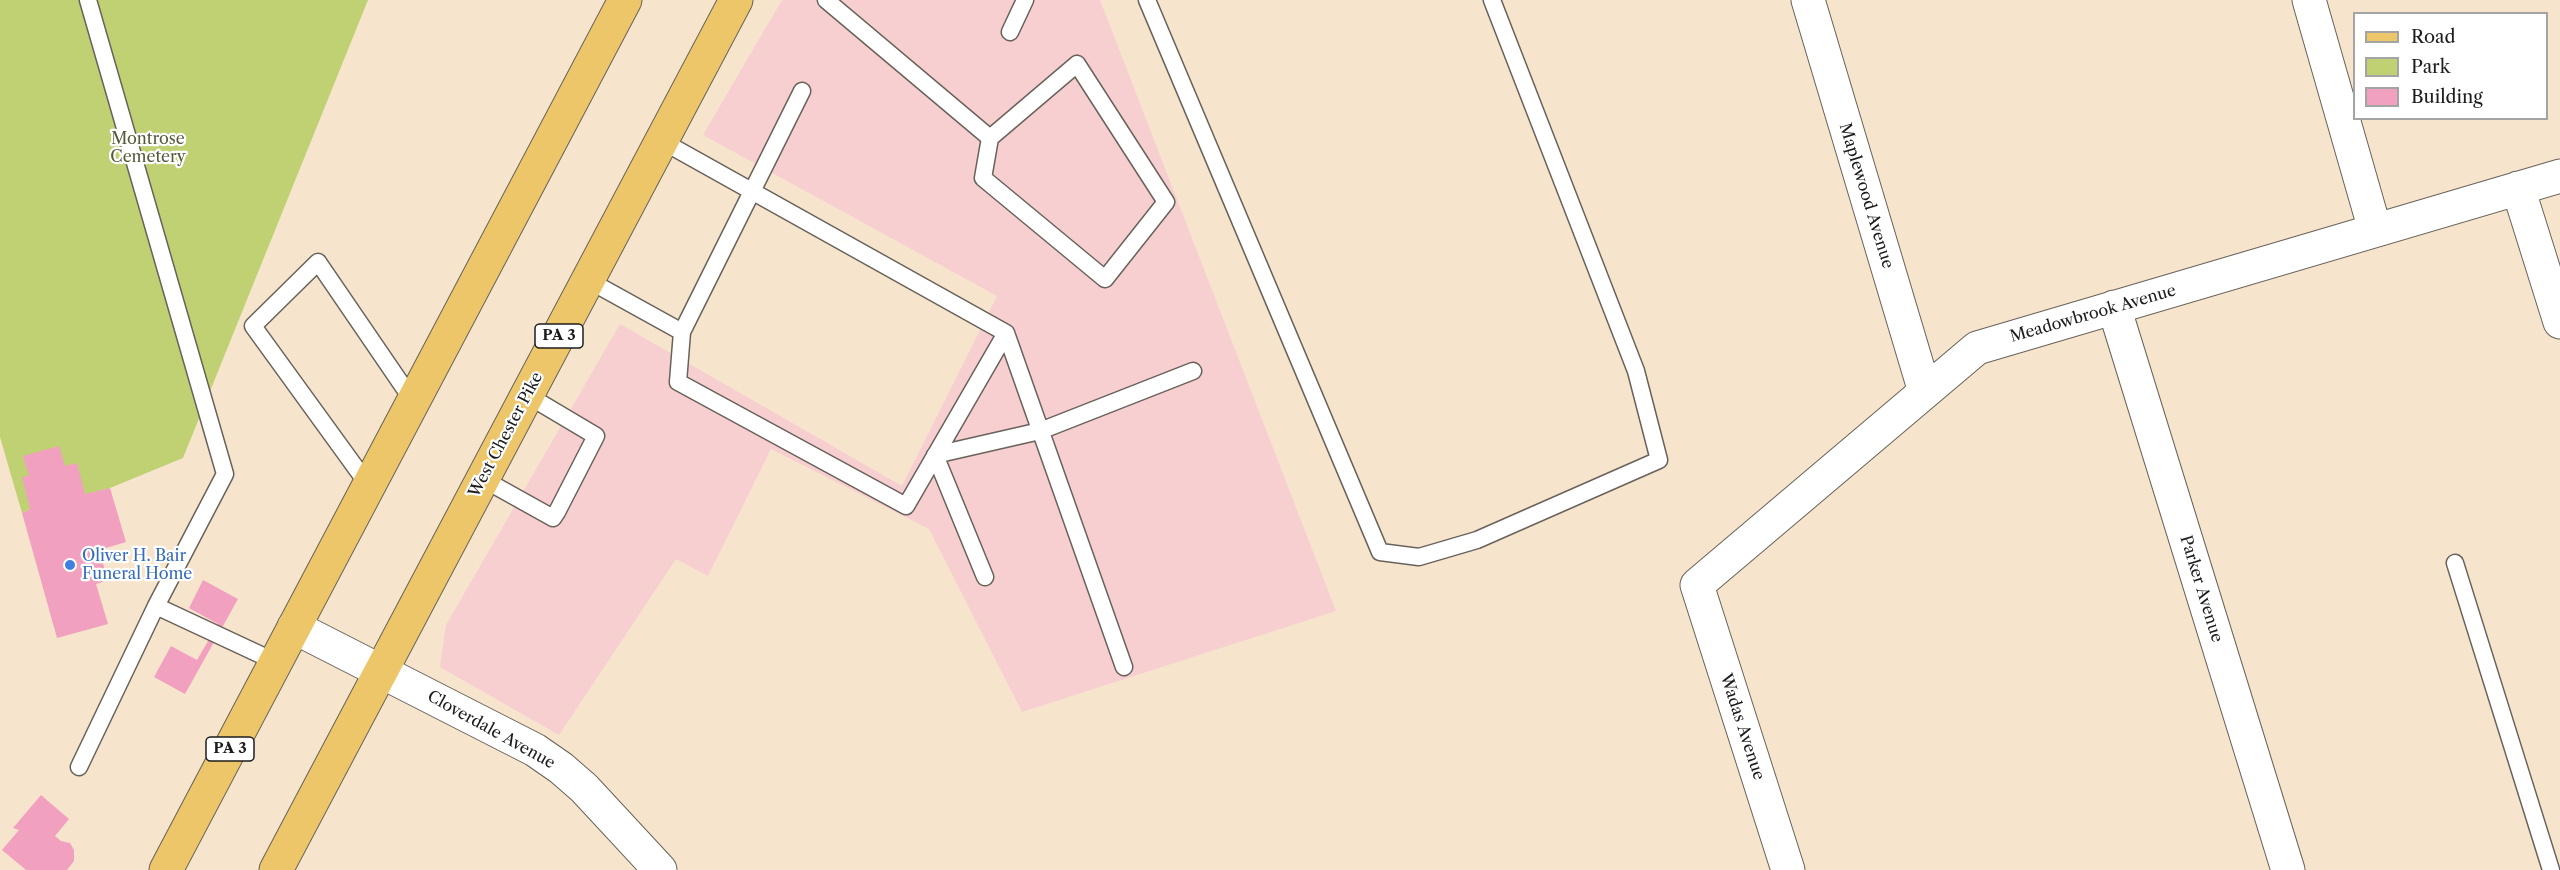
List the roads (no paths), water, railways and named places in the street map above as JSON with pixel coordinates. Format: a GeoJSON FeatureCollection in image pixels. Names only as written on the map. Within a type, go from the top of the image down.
{"type":"FeatureCollection","features":[{"type":"Feature","properties":{"kind":"main road","name":"PA 3"},"geometry":{"type":"LineString","coordinates":[[166,870],[625,0]]}},
{"type":"Feature","properties":{"kind":"main road","name":"West Chester Pike"},"geometry":{"type":"LineString","coordinates":[[276,870],[736,0]]}},
{"type":"Feature","properties":{"kind":"street","name":"Maplewood Avenue"},"geometry":{"type":"LineString","coordinates":[[1808,0],[1925,392]]}},
{"type":"Feature","properties":{"kind":"street"},"geometry":{"type":"LineString","coordinates":[[2309,0],[2375,230]]}},
{"type":"Feature","properties":{"kind":"street","name":"Meadowbrook Avenue"},"geometry":{"type":"LineString","coordinates":[[1697,585],[1977,348],[2560,176]]}},
{"type":"Feature","properties":{"kind":"street"},"geometry":{"type":"LineString","coordinates":[[2518,188],[2560,322]]}},
{"type":"Feature","properties":{"kind":"street","name":"Parker Avenue"},"geometry":{"type":"LineString","coordinates":[[2114,308],[2288,870]]}},
{"type":"Feature","properties":{"kind":"street","name":"Wadas Avenue"},"geometry":{"type":"LineString","coordinates":[[1697,585],[1788,870]]}},
{"type":"Feature","properties":{"kind":"street","name":"Cloverdale Avenue"},"geometry":{"type":"LineString","coordinates":[[294,627],[535,750],[584,788],[660,870]]}},
{"type":"Feature","properties":{"kind":"lane"},"geometry":{"type":"LineString","coordinates":[[79,767],[156,606],[225,474],[88,0]]}},
{"type":"Feature","properties":{"kind":"lane"},"geometry":{"type":"LineString","coordinates":[[826,0],[990,138]]}},
{"type":"Feature","properties":{"kind":"lane"},"geometry":{"type":"LineString","coordinates":[[1010,32],[1025,0]]}},
{"type":"Feature","properties":{"kind":"lane"},"geometry":{"type":"LineString","coordinates":[[1147,0],[1380,552],[1419,557],[1477,540],[1659,460],[1636,371],[1492,0]]}},
{"type":"Feature","properties":{"kind":"lane"},"geometry":{"type":"LineString","coordinates":[[1077,64],[1166,202],[1105,279],[983,178],[990,138],[1077,64]]}},
{"type":"Feature","properties":{"kind":"lane"},"geometry":{"type":"LineString","coordinates":[[802,91],[682,332],[678,382],[906,506],[1006,333]]}},
{"type":"Feature","properties":{"kind":"lane"},"geometry":{"type":"LineString","coordinates":[[662,141],[1006,333],[1124,667]]}},
{"type":"Feature","properties":{"kind":"lane"},"geometry":{"type":"LineString","coordinates":[[369,486],[253,326],[318,261],[413,401]]}},
{"type":"Feature","properties":{"kind":"lane"},"geometry":{"type":"LineString","coordinates":[[588,280],[682,332]]}},
{"type":"Feature","properties":{"kind":"lane"},"geometry":{"type":"LineString","coordinates":[[935,455],[1040,431],[1193,371]]}},
{"type":"Feature","properties":{"kind":"lane"},"geometry":{"type":"LineString","coordinates":[[483,479],[553,518],[592,446],[597,436],[527,395]]}},
{"type":"Feature","properties":{"kind":"lane"},"geometry":{"type":"LineString","coordinates":[[935,455],[985,578]]}},
{"type":"Feature","properties":{"kind":"lane"},"geometry":{"type":"LineString","coordinates":[[2455,563],[2551,870]]}},
{"type":"Feature","properties":{"kind":"lane"},"geometry":{"type":"LineString","coordinates":[[156,606],[276,662]]}},
{"type":"Feature","properties":{"kind":"place","name":"Oliver H. Bair Funeral Home"},"geometry":{"type":"Point","coordinates":[70,565]}},
{"type":"Feature","properties":{"kind":"park label","name":"Montrose Cemetery"},"geometry":{"type":"Point","coordinates":[148,148]}}]}
